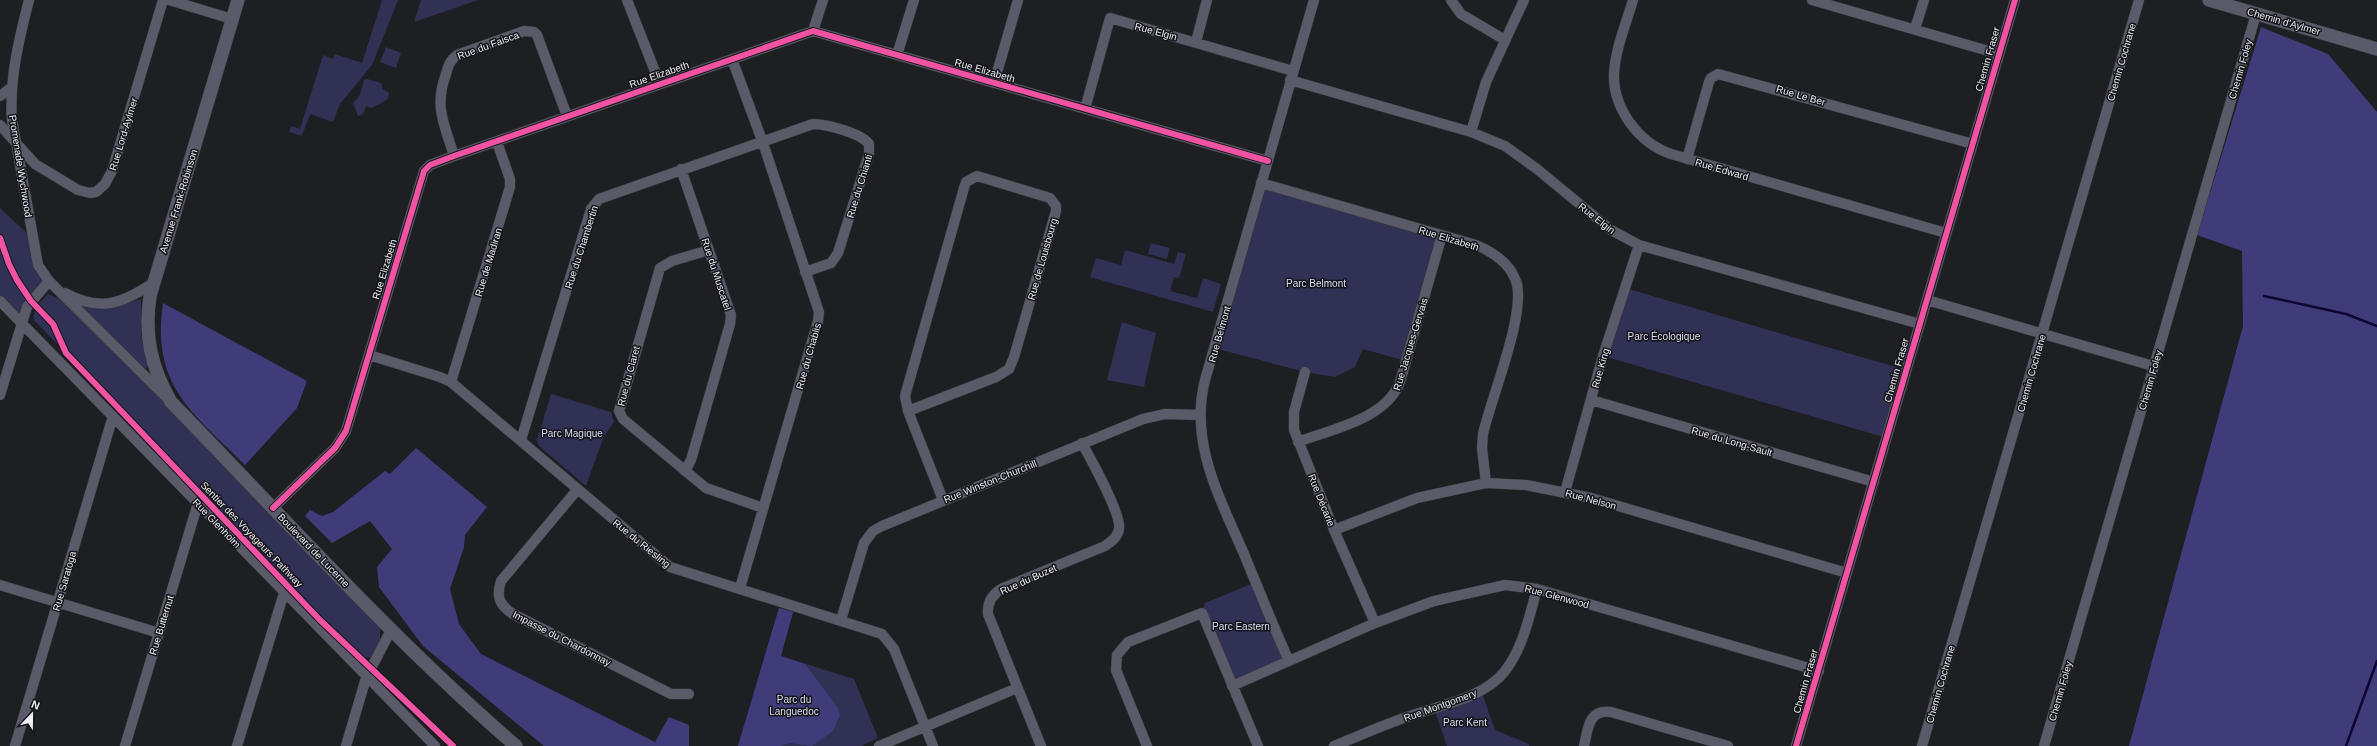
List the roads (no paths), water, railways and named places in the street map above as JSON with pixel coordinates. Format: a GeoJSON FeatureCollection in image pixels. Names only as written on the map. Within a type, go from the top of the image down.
{"type":"FeatureCollection","features":[{"type":"Feature","properties":{"kind":"main road","name":"Avenue Frank-Robinson"},"geometry":{"type":"LineString","coordinates":[[171,402],[152,365],[148,340],[147,311],[153,283],[238,0]]}},
{"type":"Feature","properties":{"kind":"main road","name":"Chemin d'Aylmer"},"geometry":{"type":"LineString","coordinates":[[2209,0],[2377,48]]}},
{"type":"Feature","properties":{"kind":"main road","name":"Boulevard de Lucerne"},"geometry":{"type":"LineString","coordinates":[[171,402],[392,630],[462,699],[516,746]]}},
{"type":"Feature","properties":{"kind":"street","name":"Promenade Wychwood"},"geometry":{"type":"LineString","coordinates":[[29,0],[12,87],[12,118],[36,257],[49,281]]}},
{"type":"Feature","properties":{"kind":"street","name":"Rue Lord-Aylmer"},"geometry":{"type":"LineString","coordinates":[[0,125],[16,141],[28,157],[41,169],[84,192],[96,192],[101,189],[112,171],[162,0]]}},
{"type":"Feature","properties":{"kind":"street"},"geometry":{"type":"LineString","coordinates":[[169,0],[232,19]]}},
{"type":"Feature","properties":{"kind":"street"},"geometry":{"type":"LineString","coordinates":[[627,0],[660,84]]}},
{"type":"Feature","properties":{"kind":"street"},"geometry":{"type":"LineString","coordinates":[[813,31],[823,0]]}},
{"type":"Feature","properties":{"kind":"street"},"geometry":{"type":"LineString","coordinates":[[897,55],[914,0]]}},
{"type":"Feature","properties":{"kind":"street"},"geometry":{"type":"LineString","coordinates":[[994,83],[1018,0]]}},
{"type":"Feature","properties":{"kind":"street"},"geometry":{"type":"LineString","coordinates":[[1196,42],[1207,0]]}},
{"type":"Feature","properties":{"kind":"street","name":"Rue Belmont"},"geometry":{"type":"LineString","coordinates":[[1288,661],[1212,480],[1203,447],[1200,415],[1205,380],[1314,0]]}},
{"type":"Feature","properties":{"kind":"street"},"geometry":{"type":"LineString","coordinates":[[1451,0],[1461,14],[1505,40]]}},
{"type":"Feature","properties":{"kind":"street"},"geometry":{"type":"LineString","coordinates":[[1471,132],[1486,82],[1524,0]]}},
{"type":"Feature","properties":{"kind":"street","name":"Rue Edward"},"geometry":{"type":"LineString","coordinates":[[1633,0],[1616,63],[1614,84],[1618,98],[1631,124],[1644,140],[1660,150],[1687,159],[1946,233]]}},
{"type":"Feature","properties":{"kind":"street"},"geometry":{"type":"LineString","coordinates":[[1812,0],[1832,3],[1999,54]]}},
{"type":"Feature","properties":{"kind":"street"},"geometry":{"type":"LineString","coordinates":[[1915,29],[1924,0]]}},
{"type":"Feature","properties":{"kind":"street","name":"Chemin Fraser"},"geometry":{"type":"LineString","coordinates":[[1796,746],[2015,0]]}},
{"type":"Feature","properties":{"kind":"street","name":"Chemin Cochrane"},"geometry":{"type":"LineString","coordinates":[[1922,746],[2139,0]]}},
{"type":"Feature","properties":{"kind":"street","name":"Chemin Foley"},"geometry":{"type":"LineString","coordinates":[[2044,746],[2256,14]]}},
{"type":"Feature","properties":{"kind":"street","name":"Rue Elgin"},"geometry":{"type":"LineString","coordinates":[[1085,109],[1110,18],[1196,42],[1292,75],[1471,132],[1505,146],[1611,230],[1638,245],[1920,324]]}},
{"type":"Feature","properties":{"kind":"street","name":"Rue du Faisca"},"geometry":{"type":"LineString","coordinates":[[454,156],[439,102],[442,85],[450,63],[457,55],[524,31],[534,32],[537,35],[567,116]]}},
{"type":"Feature","properties":{"kind":"street","name":"Rue Elizabeth"},"geometry":{"type":"LineString","coordinates":[[273,508],[335,448],[341,440],[350,420],[424,171],[430,165],[567,116],[813,31],[1268,161]]}},
{"type":"Feature","properties":{"kind":"street","name":"Rue du Chablis"},"geometry":{"type":"LineString","coordinates":[[732,59],[762,142],[819,312],[818,321],[740,588]]}},
{"type":"Feature","properties":{"kind":"street","name":"Rue Le Ber"},"geometry":{"type":"LineString","coordinates":[[1687,159],[1709,82],[1711,78],[1718,74],[1972,144]]}},
{"type":"Feature","properties":{"kind":"street"},"geometry":{"type":"LineString","coordinates":[[0,96],[12,87]]}},
{"type":"Feature","properties":{"kind":"street","name":"Rue du Chianti"},"geometry":{"type":"LineString","coordinates":[[762,142],[818,124],[862,137],[869,144],[869,154],[836,259],[824,267],[805,272]]}},
{"type":"Feature","properties":{"kind":"street","name":"Rue de Madiran"},"geometry":{"type":"LineString","coordinates":[[451,382],[510,187],[510,179],[497,142]]}},
{"type":"Feature","properties":{"kind":"street","name":"Rue du Chambertin"},"geometry":{"type":"LineString","coordinates":[[521,440],[594,203],[603,196],[762,142]]}},
{"type":"Feature","properties":{"kind":"street","name":"Rue du Muscatel"},"geometry":{"type":"LineString","coordinates":[[681,169],[729,306],[730,324],[691,460],[685,471]]}},
{"type":"Feature","properties":{"kind":"street","name":"Rue de Louisbourg"},"geometry":{"type":"LineString","coordinates":[[908,411],[996,377],[1009,369],[1014,357],[1056,211],[1056,206],[1050,198],[977,176],[966,182],[905,396],[908,411],[943,500]]}},
{"type":"Feature","properties":{"kind":"street","name":"Rue Elizabeth"},"geometry":{"type":"LineString","coordinates":[[1261,183],[1476,245],[1494,254],[1508,266],[1517,288],[1518,312],[1483,434],[1482,448],[1486,483]]}},
{"type":"Feature","properties":{"kind":"street","name":"Rue Jacques-Gervais"},"geometry":{"type":"LineString","coordinates":[[1298,442],[1372,414],[1392,396],[1400,382],[1442,235]]}},
{"type":"Feature","properties":{"kind":"street","name":"Rue King"},"geometry":{"type":"LineString","coordinates":[[1564,492],[1638,245]]}},
{"type":"Feature","properties":{"kind":"street","name":"Rue du Claret"},"geometry":{"type":"LineString","coordinates":[[709,250],[672,261],[660,268],[619,406],[620,414],[623,419],[712,492],[764,508]]}},
{"type":"Feature","properties":{"kind":"street"},"geometry":{"type":"LineString","coordinates":[[0,395],[27,307],[49,281],[82,301],[103,305],[114,303],[132,296],[153,283]]}},
{"type":"Feature","properties":{"kind":"street","name":"Boulevard de Lucerne"},"geometry":{"type":"LineString","coordinates":[[49,281],[171,402]]}},
{"type":"Feature","properties":{"kind":"street","name":"Rue Glenholm"},"geometry":{"type":"LineString","coordinates":[[0,300],[366,678],[435,746]]}},
{"type":"Feature","properties":{"kind":"street"},"geometry":{"type":"LineString","coordinates":[[1927,300],[2154,366]]}},
{"type":"Feature","properties":{"kind":"street","name":"Rue du Riesling"},"geometry":{"type":"LineString","coordinates":[[369,356],[440,377],[451,382],[670,567],[874,630],[890,641],[934,746]]}},
{"type":"Feature","properties":{"kind":"street","name":"Rue Décarie"},"geometry":{"type":"LineString","coordinates":[[1305,372],[1293,418],[1298,442],[1334,530],[1375,623]]}},
{"type":"Feature","properties":{"kind":"street","name":"Rue du Long-Sault"},"geometry":{"type":"LineString","coordinates":[[1591,400],[1874,482]]}},
{"type":"Feature","properties":{"kind":"street","name":"Rue Winston-Churchill"},"geometry":{"type":"LineString","coordinates":[[841,620],[867,537],[882,526],[1082,443],[1154,416],[1200,415]]}},
{"type":"Feature","properties":{"kind":"street","name":"Rue Saratoga"},"geometry":{"type":"LineString","coordinates":[[14,746],[112,416]]}},
{"type":"Feature","properties":{"kind":"street","name":"Rue du Buzet"},"geometry":{"type":"LineString","coordinates":[[1041,746],[988,614],[988,607],[992,596],[1003,588],[1105,546],[1117,536],[1119,529],[1118,515],[1082,443]]}},
{"type":"Feature","properties":{"kind":"street","name":"Rue Nelson"},"geometry":{"type":"LineString","coordinates":[[1334,530],[1409,501],[1486,483],[1526,485],[1564,492],[1847,573]]}},
{"type":"Feature","properties":{"kind":"street","name":"Impasse du Chardonnay"},"geometry":{"type":"LineString","coordinates":[[577,490],[501,581],[498,594],[502,606],[513,614],[671,694],[689,694]]}},
{"type":"Feature","properties":{"kind":"street","name":"Rue Butternut"},"geometry":{"type":"LineString","coordinates":[[125,746],[198,503]]}},
{"type":"Feature","properties":{"kind":"street"},"geometry":{"type":"LineString","coordinates":[[0,585],[159,633]]}},
{"type":"Feature","properties":{"kind":"street","name":"Rue Glenwood"},"geometry":{"type":"LineString","coordinates":[[1232,686],[1375,623],[1444,598],[1495,587],[1515,585],[1537,589],[1819,671]]}},
{"type":"Feature","properties":{"kind":"street","name":"Rue Montgomery"},"geometry":{"type":"LineString","coordinates":[[1334,746],[1409,716],[1464,697],[1497,679],[1510,664],[1520,645],[1537,589]]}},
{"type":"Feature","properties":{"kind":"street"},"geometry":{"type":"LineString","coordinates":[[237,746],[284,593]]}},
{"type":"Feature","properties":{"kind":"street"},"geometry":{"type":"LineString","coordinates":[[1147,746],[1116,670],[1116,655],[1128,642],[1202,613],[1258,746]]}},
{"type":"Feature","properties":{"kind":"street"},"geometry":{"type":"LineString","coordinates":[[346,746],[366,678],[392,630]]}},
{"type":"Feature","properties":{"kind":"street"},"geometry":{"type":"LineString","coordinates":[[879,746],[1017,688]]}},
{"type":"Feature","properties":{"kind":"street"},"geometry":{"type":"LineString","coordinates":[[1584,746],[1593,717],[1601,711],[1611,712],[1728,746]]}},
{"type":"Feature","properties":{"kind":"waterway"},"geometry":{"type":"LineString","coordinates":[[2264,296],[2346,314],[2377,326]]}},
{"type":"Feature","properties":{"kind":"waterway"},"geometry":{"type":"LineString","coordinates":[[2346,746],[2377,661]]}},
{"type":"Feature","properties":{"kind":"park label","name":"Parc Belmont"},"geometry":{"type":"Point","coordinates":[1316,283]}},
{"type":"Feature","properties":{"kind":"park label","name":"Parc Écologique"},"geometry":{"type":"Point","coordinates":[1664,336]}},
{"type":"Feature","properties":{"kind":"park label","name":"Parc Magique"},"geometry":{"type":"Point","coordinates":[572,433]}},
{"type":"Feature","properties":{"kind":"park label","name":"Parc Eastern"},"geometry":{"type":"Point","coordinates":[1241,626]}},
{"type":"Feature","properties":{"kind":"park label","name":"Parc du Languedoc"},"geometry":{"type":"Point","coordinates":[794,704]}},
{"type":"Feature","properties":{"kind":"park label","name":"Parc Kent"},"geometry":{"type":"Point","coordinates":[1465,722]}}]}
